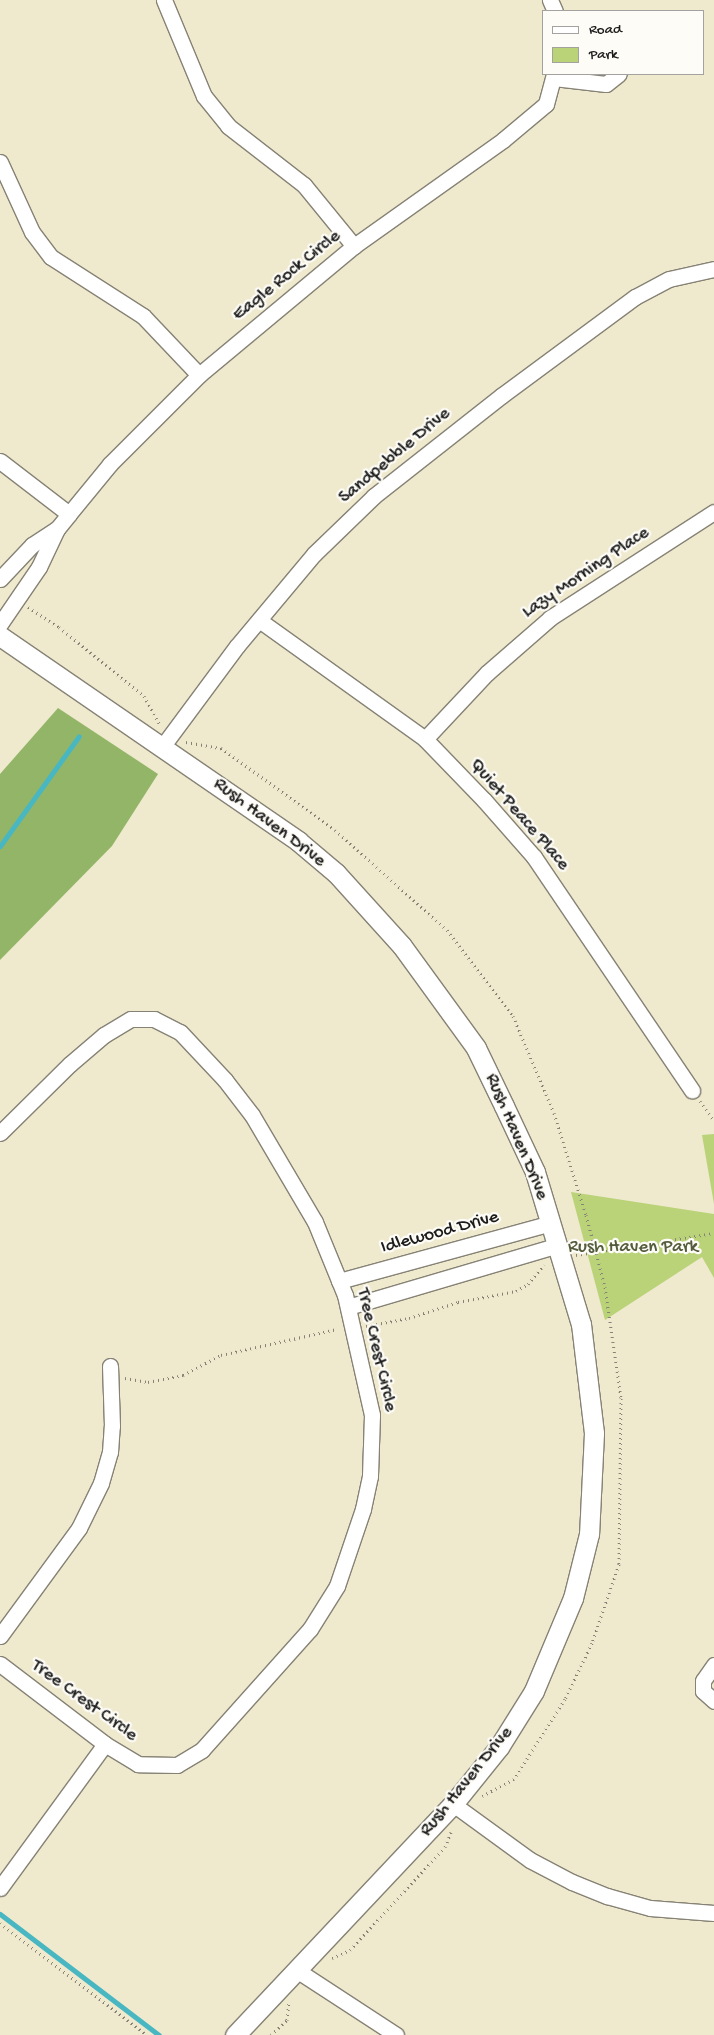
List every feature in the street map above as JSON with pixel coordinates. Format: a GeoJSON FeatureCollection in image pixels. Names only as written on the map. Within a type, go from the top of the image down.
{"type":"FeatureCollection","features":[{"type":"Feature","properties":{"kind":"street"},"geometry":{"type":"LineString","coordinates":[[164,0],[204,96],[228,126],[304,185],[354,246]]}},
{"type":"Feature","properties":{"kind":"street"},"geometry":{"type":"LineString","coordinates":[[554,76],[606,84],[618,75]]}},
{"type":"Feature","properties":{"kind":"street","name":"Eagle Rock Circle"},"geometry":{"type":"LineString","coordinates":[[0,624],[43,561],[57,529],[110,464],[199,374],[354,246],[503,140],[546,104],[554,76]]}},
{"type":"Feature","properties":{"kind":"street"},"geometry":{"type":"LineString","coordinates":[[0,162],[32,232],[51,257],[143,316],[199,374]]}},
{"type":"Feature","properties":{"kind":"street","name":"Sandpebble Drive"},"geometry":{"type":"LineString","coordinates":[[162,747],[259,620],[314,554],[374,496],[501,396],[635,297],[669,279],[714,270]]}},
{"type":"Feature","properties":{"kind":"street"},"geometry":{"type":"LineString","coordinates":[[0,461],[69,514]]}},
{"type":"Feature","properties":{"kind":"street","name":"Lazy Morning Place"},"geometry":{"type":"LineString","coordinates":[[425,739],[487,673],[550,618],[714,512]]}},
{"type":"Feature","properties":{"kind":"street","name":"Eagle Rock Circle"},"geometry":{"type":"LineString","coordinates":[[0,579],[32,544],[57,529]]}},
{"type":"Feature","properties":{"kind":"street","name":"Quiet Peace Place"},"geometry":{"type":"LineString","coordinates":[[259,620],[425,739],[534,857],[692,1090]]}},
{"type":"Feature","properties":{"kind":"street","name":"Rush Haven Drive"},"geometry":{"type":"LineString","coordinates":[[0,636],[298,840],[336,874],[402,946],[476,1048],[535,1172],[581,1324],[592,1400],[594,1471],[589,1534],[573,1598],[534,1691],[499,1748],[453,1804],[298,1971],[235,2035]]}},
{"type":"Feature","properties":{"kind":"street","name":"Tree Crest Circle"},"geometry":{"type":"LineString","coordinates":[[0,1133],[104,1035],[131,1019],[154,1020],[187,1039],[252,1115],[316,1222],[348,1307],[368,1391],[372,1443],[363,1509],[337,1586],[310,1629],[202,1750],[177,1765],[138,1764],[105,1744],[0,1664]]}},
{"type":"Feature","properties":{"kind":"street","name":"Idlewood Drive"},"geometry":{"type":"LineString","coordinates":[[339,1281],[551,1223]]}},
{"type":"Feature","properties":{"kind":"street"},"geometry":{"type":"LineString","coordinates":[[348,1307],[560,1251]]}},
{"type":"Feature","properties":{"kind":"street"},"geometry":{"type":"LineString","coordinates":[[0,1636],[79,1528],[101,1483],[110,1452],[112,1426],[110,1366]]}},
{"type":"Feature","properties":{"kind":"street"},"geometry":{"type":"LineString","coordinates":[[714,1665],[703,1681],[703,1691],[714,1701]]}},
{"type":"Feature","properties":{"kind":"street"},"geometry":{"type":"LineString","coordinates":[[0,1888],[105,1744]]}},
{"type":"Feature","properties":{"kind":"street"},"geometry":{"type":"LineString","coordinates":[[453,1804],[530,1860],[572,1882],[608,1896],[650,1908],[714,1913]]}},
{"type":"Feature","properties":{"kind":"street"},"geometry":{"type":"LineString","coordinates":[[298,1971],[396,2035]]}},
{"type":"Feature","properties":{"kind":"path"},"geometry":{"type":"LineString","coordinates":[[692,1090],[714,1122]]}},
{"type":"Feature","properties":{"kind":"path"},"geometry":{"type":"LineString","coordinates":[[560,1251],[714,1233]]}},
{"type":"Feature","properties":{"kind":"path"},"geometry":{"type":"LineString","coordinates":[[0,1924],[147,2035]]}},
{"type":"Feature","properties":{"kind":"green space"},"geometry":{"type":"Polygon","coordinates":[[[58,708],[158,774],[112,846],[0,960],[0,774],[58,708]]]}},
{"type":"Feature","properties":{"kind":"green space","name":"Rush Haven Park"},"geometry":{"type":"Polygon","coordinates":[[[714,1134],[714,1204],[702,1135],[714,1134]]]}},
{"type":"Feature","properties":{"kind":"green space","name":"Rush Haven Park"},"geometry":{"type":"Polygon","coordinates":[[[571,1192],[714,1214],[714,1278],[702,1257],[605,1320],[571,1192]]]}},
{"type":"Feature","properties":{"kind":"waterway"},"geometry":{"type":"LineString","coordinates":[[0,846],[79,736]]}},
{"type":"Feature","properties":{"kind":"waterway"},"geometry":{"type":"LineString","coordinates":[[0,1914],[159,2035]]}}]}
